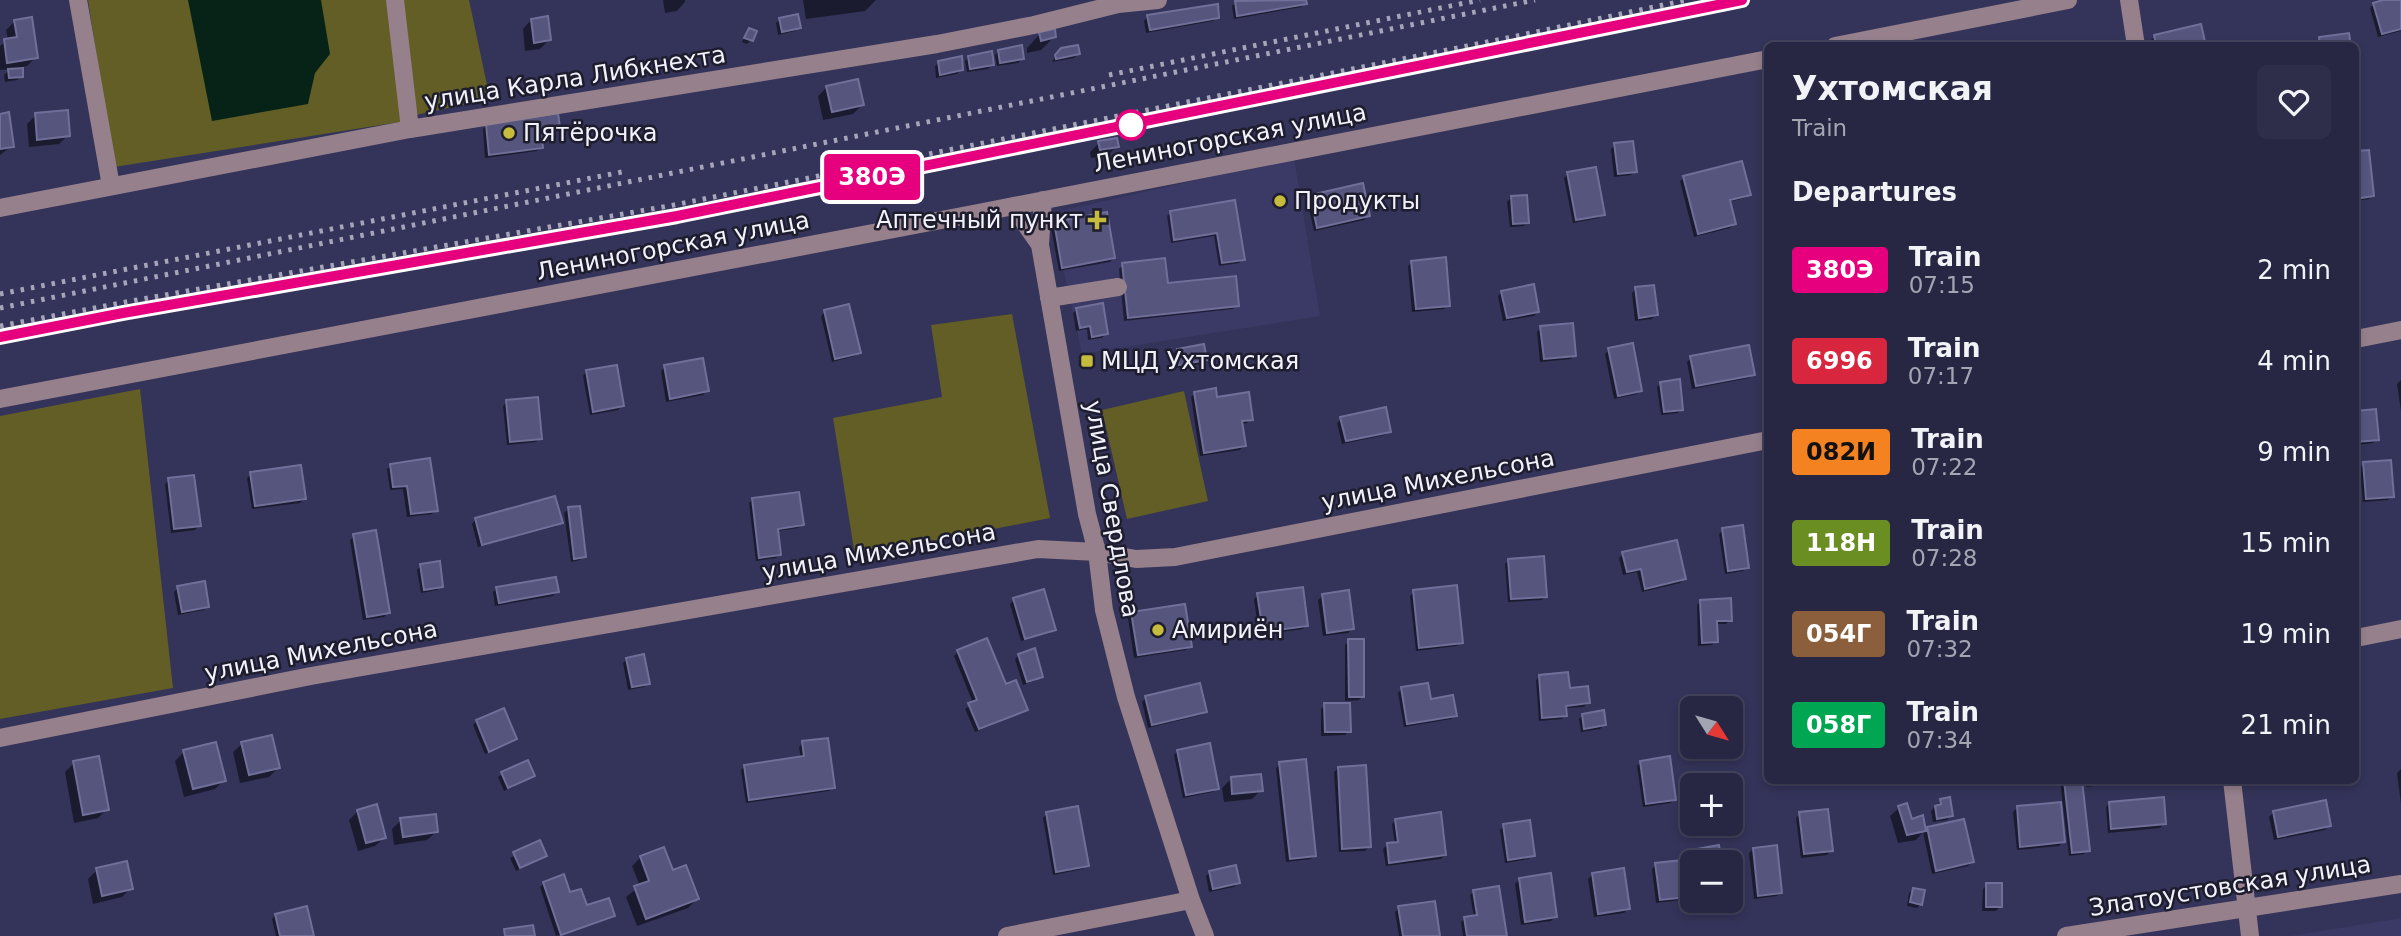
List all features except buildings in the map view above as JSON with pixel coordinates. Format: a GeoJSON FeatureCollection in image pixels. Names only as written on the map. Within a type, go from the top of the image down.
{"type":"FeatureCollection","features":[{"type":"Feature","properties":{"kind":"street"},"geometry":{"type":"LineString","coordinates":[[78,0],[111,186]]}},
{"type":"Feature","properties":{"kind":"street"},"geometry":{"type":"LineString","coordinates":[[396,0],[410,129]]}},
{"type":"Feature","properties":{"kind":"street","name":"улица Карла Либкнехта"},"geometry":{"type":"LineString","coordinates":[[0,208],[410,129],[937,44],[1034,25],[1119,2],[1158,0]]}},
{"type":"Feature","properties":{"kind":"street"},"geometry":{"type":"LineString","coordinates":[[1855,42],[2068,0]]}},
{"type":"Feature","properties":{"kind":"street"},"geometry":{"type":"LineString","coordinates":[[2129,0],[2135,42]]}},
{"type":"Feature","properties":{"kind":"street","name":"Лениногорская улица"},"geometry":{"type":"LineString","coordinates":[[0,399],[1764,60]]}},
{"type":"Feature","properties":{"kind":"street","name":"улица Свердлова"},"geometry":{"type":"LineString","coordinates":[[1044,200],[1040,245],[1087,514],[1097,552],[1104,610],[1126,697],[1205,936]]}},
{"type":"Feature","properties":{"kind":"street","name":"улица Свердлова"},"geometry":{"type":"LineString","coordinates":[[1013,206],[1040,245]]}},
{"type":"Feature","properties":{"kind":"street"},"geometry":{"type":"LineString","coordinates":[[1049,298],[1118,287]]}},
{"type":"Feature","properties":{"kind":"street"},"geometry":{"type":"LineString","coordinates":[[2359,338],[2401,330]]}},
{"type":"Feature","properties":{"kind":"street","name":"улица Михельсона"},"geometry":{"type":"LineString","coordinates":[[0,738],[311,676],[1038,549],[1097,552],[1136,559],[1175,557],[1764,441]]}},
{"type":"Feature","properties":{"kind":"street"},"geometry":{"type":"LineString","coordinates":[[2359,637],[2401,629]]}},
{"type":"Feature","properties":{"kind":"street"},"geometry":{"type":"LineString","coordinates":[[2232,784],[2250,936]]}},
{"type":"Feature","properties":{"kind":"street","name":"Златоустовская улица"},"geometry":{"type":"LineString","coordinates":[[2066,936],[2401,884]]}},
{"type":"Feature","properties":{"kind":"street"},"geometry":{"type":"LineString","coordinates":[[1007,936],[1191,900]]}},
{"type":"Feature","properties":{"kind":"shaded area"},"geometry":{"type":"Polygon","coordinates":[[[88,0],[386,0],[406,121],[114,167],[88,0]]]}},
{"type":"Feature","properties":{"kind":"shaded area"},"geometry":{"type":"Polygon","coordinates":[[[188,0],[321,0],[330,54],[315,73],[308,104],[212,121],[188,0]]]}},
{"type":"Feature","properties":{"kind":"shaded area"},"geometry":{"type":"Polygon","coordinates":[[[402,0],[469,0],[490,99],[416,115],[402,0]]]}},
{"type":"Feature","properties":{"kind":"shaded area"},"geometry":{"type":"Polygon","coordinates":[[[1294,158],[1320,316],[1082,354],[1051,213],[1294,158]]]}},
{"type":"Feature","properties":{"kind":"shaded area"},"geometry":{"type":"Polygon","coordinates":[[[1012,314],[1050,518],[855,556],[833,418],[942,397],[931,325],[1012,314]]]}},
{"type":"Feature","properties":{"kind":"shaded area"},"geometry":{"type":"Polygon","coordinates":[[[140,389],[173,688],[0,719],[0,416],[140,389]]]}},
{"type":"Feature","properties":{"kind":"shaded area"},"geometry":{"type":"Polygon","coordinates":[[[1184,391],[1208,501],[1127,519],[1102,410],[1184,391]]]}},
{"type":"Feature","properties":{"kind":"shaded area"},"geometry":{"type":"Polygon","coordinates":[[[2401,918],[2401,936],[2290,936],[2401,918]]]}},
{"type":"Feature","properties":{"kind":"railway"},"geometry":{"type":"LineString","coordinates":[[1109,75],[1480,0]]}},
{"type":"Feature","properties":{"kind":"railway"},"geometry":{"type":"LineString","coordinates":[[0,308],[1535,0]]}},
{"type":"Feature","properties":{"kind":"railway"},"geometry":{"type":"LineString","coordinates":[[0,326],[674,205],[1687,0]]}},
{"type":"Feature","properties":{"kind":"railway"},"geometry":{"type":"LineString","coordinates":[[0,337],[677,216],[1742,0]]}},
{"type":"Feature","properties":{"kind":"railway"},"geometry":{"type":"LineString","coordinates":[[0,294],[622,172]]}},
{"type":"Feature","properties":{"kind":"train","name":"380Э"},"geometry":{"type":"LineString","coordinates":[[0,337],[677,216],[1742,0]]}},
{"type":"Feature","properties":{"kind":"place","name":"Пятёрочка"},"geometry":{"type":"Point","coordinates":[509,133]}},
{"type":"Feature","properties":{"kind":"place","name":"Продукты"},"geometry":{"type":"Point","coordinates":[1280,201]}},
{"type":"Feature","properties":{"kind":"place","name":"Аптечный пункт"},"geometry":{"type":"Point","coordinates":[1097,220]}},
{"type":"Feature","properties":{"kind":"place","name":"МЦД Ухтомская"},"geometry":{"type":"Point","coordinates":[1087,361]}},
{"type":"Feature","properties":{"kind":"place","name":"Амириён"},"geometry":{"type":"Point","coordinates":[1158,630]}}]}
